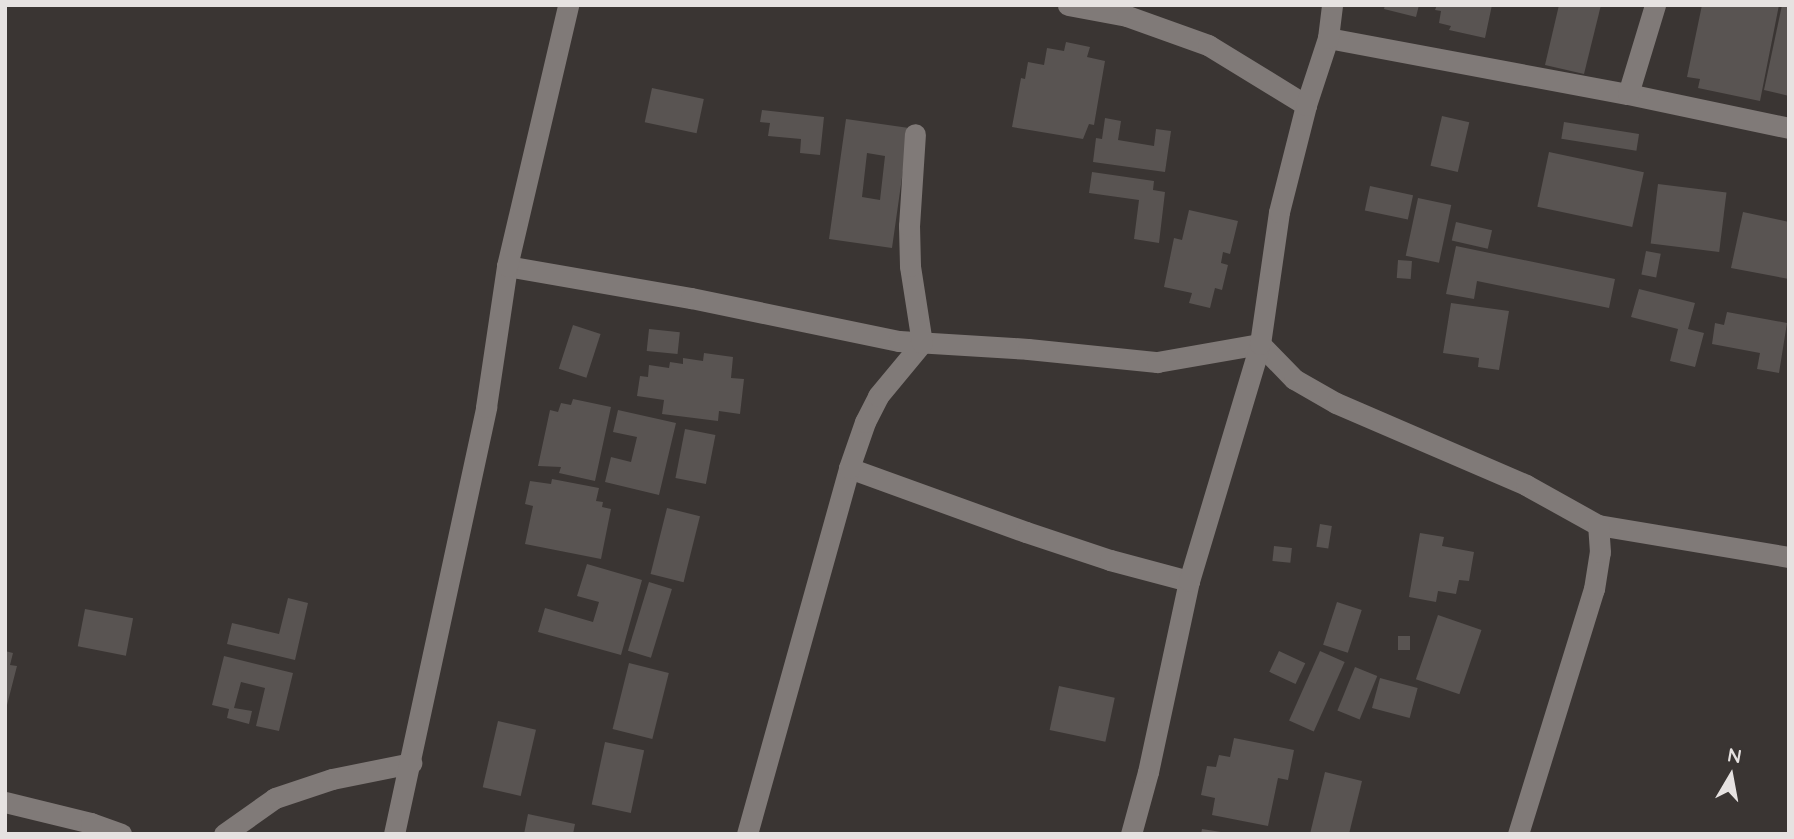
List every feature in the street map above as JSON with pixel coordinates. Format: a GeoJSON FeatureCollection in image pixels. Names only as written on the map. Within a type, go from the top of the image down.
{"type":"FeatureCollection","features":[{"type":"Feature","properties":{"kind":"street"},"geometry":{"type":"LineString","coordinates":[[394,834],[486,407],[507,266],[568,5]]}},
{"type":"Feature","properties":{"kind":"street"},"geometry":{"type":"LineString","coordinates":[[1068,5],[1127,16],[1208,45],[1306,105]]}},
{"type":"Feature","properties":{"kind":"street"},"geometry":{"type":"LineString","coordinates":[[1131,834],[1148,772],[1189,581],[1260,344],[1279,212],[1306,105],[1328,38],[1332,5]]}},
{"type":"Feature","properties":{"kind":"street"},"geometry":{"type":"LineString","coordinates":[[1629,94],[1655,5]]}},
{"type":"Feature","properties":{"kind":"street"},"geometry":{"type":"LineString","coordinates":[[1328,38],[1629,94],[1789,128]]}},
{"type":"Feature","properties":{"kind":"street"},"geometry":{"type":"LineString","coordinates":[[747,834],[849,468],[865,422],[878,397],[922,342],[910,266],[909,226],[915,134]]}},
{"type":"Feature","properties":{"kind":"street"},"geometry":{"type":"LineString","coordinates":[[507,266],[691,298],[859,334],[922,342],[1157,362],[1260,344]]}},
{"type":"Feature","properties":{"kind":"street"},"geometry":{"type":"LineString","coordinates":[[1260,344],[1294,379],[1336,403],[1526,485],[1598,524],[1789,557]]}},
{"type":"Feature","properties":{"kind":"street"},"geometry":{"type":"LineString","coordinates":[[849,468],[1062,544],[1189,581]]}},
{"type":"Feature","properties":{"kind":"street"},"geometry":{"type":"LineString","coordinates":[[1518,834],[1594,589],[1600,552],[1598,524]]}},
{"type":"Feature","properties":{"kind":"street"},"geometry":{"type":"LineString","coordinates":[[224,834],[275,798],[332,779],[411,763]]}},
{"type":"Feature","properties":{"kind":"street"},"geometry":{"type":"LineString","coordinates":[[5,802],[91,823],[121,834]]}},
{"type":"Feature","properties":{"kind":"building"},"geometry":{"type":"Polygon","coordinates":[[[1385,5],[1419,5],[1416,17],[1384,9],[1385,5]]]}},
{"type":"Feature","properties":{"kind":"building"},"geometry":{"type":"Polygon","coordinates":[[[1437,5],[1492,5],[1485,38],[1449,30],[1451,26],[1439,23],[1441,11],[1435,10],[1437,5]]]}},
{"type":"Feature","properties":{"kind":"building"},"geometry":{"type":"Polygon","coordinates":[[[1559,5],[1601,5],[1584,74],[1545,65],[1559,5]]]}},
{"type":"Feature","properties":{"kind":"building"},"geometry":{"type":"Polygon","coordinates":[[[1702,5],[1779,5],[1760,101],[1698,88],[1700,79],[1687,77],[1702,5]]]}},
{"type":"Feature","properties":{"kind":"building"},"geometry":{"type":"Polygon","coordinates":[[[1782,5],[1789,5],[1789,96],[1764,90],[1782,5]]]}},
{"type":"Feature","properties":{"kind":"building"},"geometry":{"type":"Polygon","coordinates":[[[1066,42],[1090,47],[1087,57],[1105,61],[1094,125],[1089,124],[1083,139],[1012,127],[1021,78],[1025,79],[1028,62],[1044,65],[1047,48],[1064,51],[1066,42]]]}},
{"type":"Feature","properties":{"kind":"building"},"geometry":{"type":"Polygon","coordinates":[[[652,88],[704,99],[697,133],[645,122],[652,88]]]}},
{"type":"Feature","properties":{"kind":"building"},"geometry":{"type":"Polygon","coordinates":[[[762,110],[824,117],[820,155],[800,153],[801,139],[768,136],[770,123],[760,122],[762,110]]]}},
{"type":"Feature","properties":{"kind":"building"},"geometry":{"type":"Polygon","coordinates":[[[1442,116],[1469,122],[1458,172],[1431,166],[1442,116]]]}},
{"type":"Feature","properties":{"kind":"building"},"geometry":{"type":"Polygon","coordinates":[[[1105,118],[1121,121],[1118,140],[1154,146],[1156,129],[1171,131],[1165,172],[1093,162],[1096,138],[1102,139],[1105,118]]]}},
{"type":"Feature","properties":{"kind":"building"},"geometry":{"type":"Polygon","coordinates":[[[846,119],[909,128],[892,248],[829,239],[846,119]],[[867,153],[862,197],[880,200],[885,156],[867,153]]]}},
{"type":"Feature","properties":{"kind":"building"},"geometry":{"type":"Polygon","coordinates":[[[1564,122],[1639,134],[1636,151],[1561,139],[1564,122]]]}},
{"type":"Feature","properties":{"kind":"building"},"geometry":{"type":"Polygon","coordinates":[[[1549,152],[1644,172],[1632,227],[1537,207],[1549,152]]]}},
{"type":"Feature","properties":{"kind":"building"},"geometry":{"type":"Polygon","coordinates":[[[1092,172],[1154,181],[1153,190],[1165,192],[1159,243],[1134,239],[1139,200],[1089,193],[1092,172]]]}},
{"type":"Feature","properties":{"kind":"building"},"geometry":{"type":"Polygon","coordinates":[[[1658,184],[1726,192],[1719,252],[1651,244],[1658,184]]]}},
{"type":"Feature","properties":{"kind":"building"},"geometry":{"type":"Polygon","coordinates":[[[1370,186],[1413,195],[1408,220],[1365,210],[1370,186]]]}},
{"type":"Feature","properties":{"kind":"building"},"geometry":{"type":"Polygon","coordinates":[[[1418,198],[1451,205],[1439,263],[1406,256],[1418,198]]]}},
{"type":"Feature","properties":{"kind":"building"},"geometry":{"type":"Polygon","coordinates":[[[1189,210],[1238,221],[1230,254],[1223,252],[1221,263],[1228,265],[1222,290],[1215,288],[1210,308],[1189,303],[1192,293],[1164,287],[1174,238],[1182,240],[1189,210]]]}},
{"type":"Feature","properties":{"kind":"building"},"geometry":{"type":"Polygon","coordinates":[[[1743,212],[1789,222],[1789,279],[1731,268],[1743,212]]]}},
{"type":"Feature","properties":{"kind":"building"},"geometry":{"type":"Polygon","coordinates":[[[1456,222],[1492,230],[1488,249],[1452,241],[1456,222]]]}},
{"type":"Feature","properties":{"kind":"building"},"geometry":{"type":"Polygon","coordinates":[[[1456,246],[1615,279],[1609,308],[1477,281],[1474,299],[1446,294],[1456,246]]]}},
{"type":"Feature","properties":{"kind":"building"},"geometry":{"type":"Polygon","coordinates":[[[1646,251],[1661,254],[1656,277],[1641,275],[1646,251]]]}},
{"type":"Feature","properties":{"kind":"building"},"geometry":{"type":"Polygon","coordinates":[[[1398,260],[1412,261],[1411,279],[1397,278],[1398,260]]]}},
{"type":"Feature","properties":{"kind":"building"},"geometry":{"type":"Polygon","coordinates":[[[1639,289],[1695,303],[1688,329],[1704,333],[1695,367],[1670,361],[1678,329],[1631,317],[1639,289]]]}},
{"type":"Feature","properties":{"kind":"building"},"geometry":{"type":"Polygon","coordinates":[[[1451,303],[1509,311],[1499,370],[1478,367],[1479,358],[1443,353],[1451,303]]]}},
{"type":"Feature","properties":{"kind":"building"},"geometry":{"type":"Polygon","coordinates":[[[1727,312],[1787,323],[1779,373],[1757,369],[1760,353],[1712,344],[1715,323],[1724,325],[1727,312]]]}},
{"type":"Feature","properties":{"kind":"building"},"geometry":{"type":"Polygon","coordinates":[[[573,325],[601,334],[586,378],[559,369],[573,325]]]}},
{"type":"Feature","properties":{"kind":"building"},"geometry":{"type":"Polygon","coordinates":[[[649,329],[680,332],[678,354],[647,351],[649,329]]]}},
{"type":"Feature","properties":{"kind":"building"},"geometry":{"type":"Polygon","coordinates":[[[704,353],[733,357],[731,378],[744,379],[740,414],[719,411],[718,421],[662,414],[664,400],[637,396],[640,376],[648,377],[649,365],[669,368],[670,362],[683,364],[683,358],[703,361],[704,353]]]}},
{"type":"Feature","properties":{"kind":"building"},"geometry":{"type":"Polygon","coordinates":[[[573,399],[611,407],[595,481],[559,473],[561,467],[538,466],[550,410],[558,412],[561,403],[571,405],[573,399]]]}},
{"type":"Feature","properties":{"kind":"building"},"geometry":{"type":"Polygon","coordinates":[[[618,410],[676,423],[659,495],[605,482],[611,457],[631,462],[637,437],[613,432],[618,410]]]}},
{"type":"Feature","properties":{"kind":"building"},"geometry":{"type":"Polygon","coordinates":[[[685,429],[715,435],[706,484],[675,478],[685,429]]]}},
{"type":"Feature","properties":{"kind":"building"},"geometry":{"type":"Polygon","coordinates":[[[552,479],[599,488],[596,501],[603,502],[602,507],[611,509],[601,559],[525,544],[533,506],[525,504],[530,481],[551,484],[552,479]]]}},
{"type":"Feature","properties":{"kind":"building"},"geometry":{"type":"Polygon","coordinates":[[[667,508],[700,516],[684,582],[651,574],[667,508]]]}},
{"type":"Feature","properties":{"kind":"building"},"geometry":{"type":"Polygon","coordinates":[[[1320,524],[1332,526],[1328,549],[1316,547],[1320,524]]]}},
{"type":"Feature","properties":{"kind":"building"},"geometry":{"type":"Polygon","coordinates":[[[1420,533],[1444,537],[1442,546],[1474,552],[1469,581],[1459,580],[1456,594],[1438,591],[1436,602],[1409,597],[1420,533]]]}},
{"type":"Feature","properties":{"kind":"building"},"geometry":{"type":"Polygon","coordinates":[[[1274,546],[1292,548],[1290,563],[1272,561],[1274,546]]]}},
{"type":"Feature","properties":{"kind":"building"},"geometry":{"type":"Polygon","coordinates":[[[587,564],[642,580],[621,655],[538,632],[545,608],[593,622],[599,602],[577,596],[587,564]]]}},
{"type":"Feature","properties":{"kind":"building"},"geometry":{"type":"Polygon","coordinates":[[[649,582],[672,589],[651,658],[628,651],[649,582]]]}},
{"type":"Feature","properties":{"kind":"building"},"geometry":{"type":"Polygon","coordinates":[[[288,598],[308,603],[295,660],[227,644],[232,623],[279,634],[288,598]]]}},
{"type":"Feature","properties":{"kind":"building"},"geometry":{"type":"Polygon","coordinates":[[[1337,602],[1362,610],[1348,653],[1323,645],[1337,602]]]}},
{"type":"Feature","properties":{"kind":"building"},"geometry":{"type":"Polygon","coordinates":[[[85,609],[133,618],[126,656],[78,646],[85,609]]]}},
{"type":"Feature","properties":{"kind":"building"},"geometry":{"type":"Polygon","coordinates":[[[1438,615],[1481,630],[1459,694],[1416,679],[1438,615]]]}},
{"type":"Feature","properties":{"kind":"building"},"geometry":{"type":"Polygon","coordinates":[[[1398,636],[1410,636],[1410,650],[1398,650],[1398,636]]]}},
{"type":"Feature","properties":{"kind":"building"},"geometry":{"type":"Polygon","coordinates":[[[5,651],[13,653],[10,665],[17,666],[6,709],[5,651]]]}},
{"type":"Feature","properties":{"kind":"building"},"geometry":{"type":"Polygon","coordinates":[[[1279,651],[1305,663],[1296,684],[1269,672],[1279,651]]]}},
{"type":"Feature","properties":{"kind":"building"},"geometry":{"type":"Polygon","coordinates":[[[1320,651],[1345,662],[1314,731],[1289,720],[1320,651]]]}},
{"type":"Feature","properties":{"kind":"building"},"geometry":{"type":"Polygon","coordinates":[[[224,656],[293,673],[279,731],[256,726],[265,688],[241,682],[234,708],[252,711],[249,724],[227,718],[229,709],[212,705],[224,656]]]}},
{"type":"Feature","properties":{"kind":"building"},"geometry":{"type":"Polygon","coordinates":[[[629,663],[669,673],[652,739],[613,729],[629,663]]]}},
{"type":"Feature","properties":{"kind":"building"},"geometry":{"type":"Polygon","coordinates":[[[1355,667],[1377,676],[1360,720],[1337,711],[1355,667]]]}},
{"type":"Feature","properties":{"kind":"building"},"geometry":{"type":"Polygon","coordinates":[[[1380,678],[1418,688],[1410,718],[1372,708],[1380,678]]]}},
{"type":"Feature","properties":{"kind":"building"},"geometry":{"type":"Polygon","coordinates":[[[1059,686],[1115,698],[1105,742],[1050,730],[1059,686]]]}},
{"type":"Feature","properties":{"kind":"building"},"geometry":{"type":"Polygon","coordinates":[[[498,721],[536,730],[521,796],[483,787],[498,721]]]}},
{"type":"Feature","properties":{"kind":"building"},"geometry":{"type":"Polygon","coordinates":[[[1234,738],[1294,750],[1288,780],[1278,778],[1268,826],[1212,815],[1215,798],[1201,795],[1207,766],[1216,767],[1219,755],[1230,757],[1234,738]]]}},
{"type":"Feature","properties":{"kind":"building"},"geometry":{"type":"Polygon","coordinates":[[[605,742],[644,750],[631,813],[592,805],[605,742]]]}},
{"type":"Feature","properties":{"kind":"building"},"geometry":{"type":"Polygon","coordinates":[[[1325,772],[1362,781],[1349,834],[1310,834],[1325,772]]]}},
{"type":"Feature","properties":{"kind":"building"},"geometry":{"type":"Polygon","coordinates":[[[528,814],[575,824],[573,834],[524,834],[528,814]]]}},
{"type":"Feature","properties":{"kind":"building"},"geometry":{"type":"Polygon","coordinates":[[[1202,829],[1221,832],[1221,834],[1201,834],[1202,829]]]}}]}
